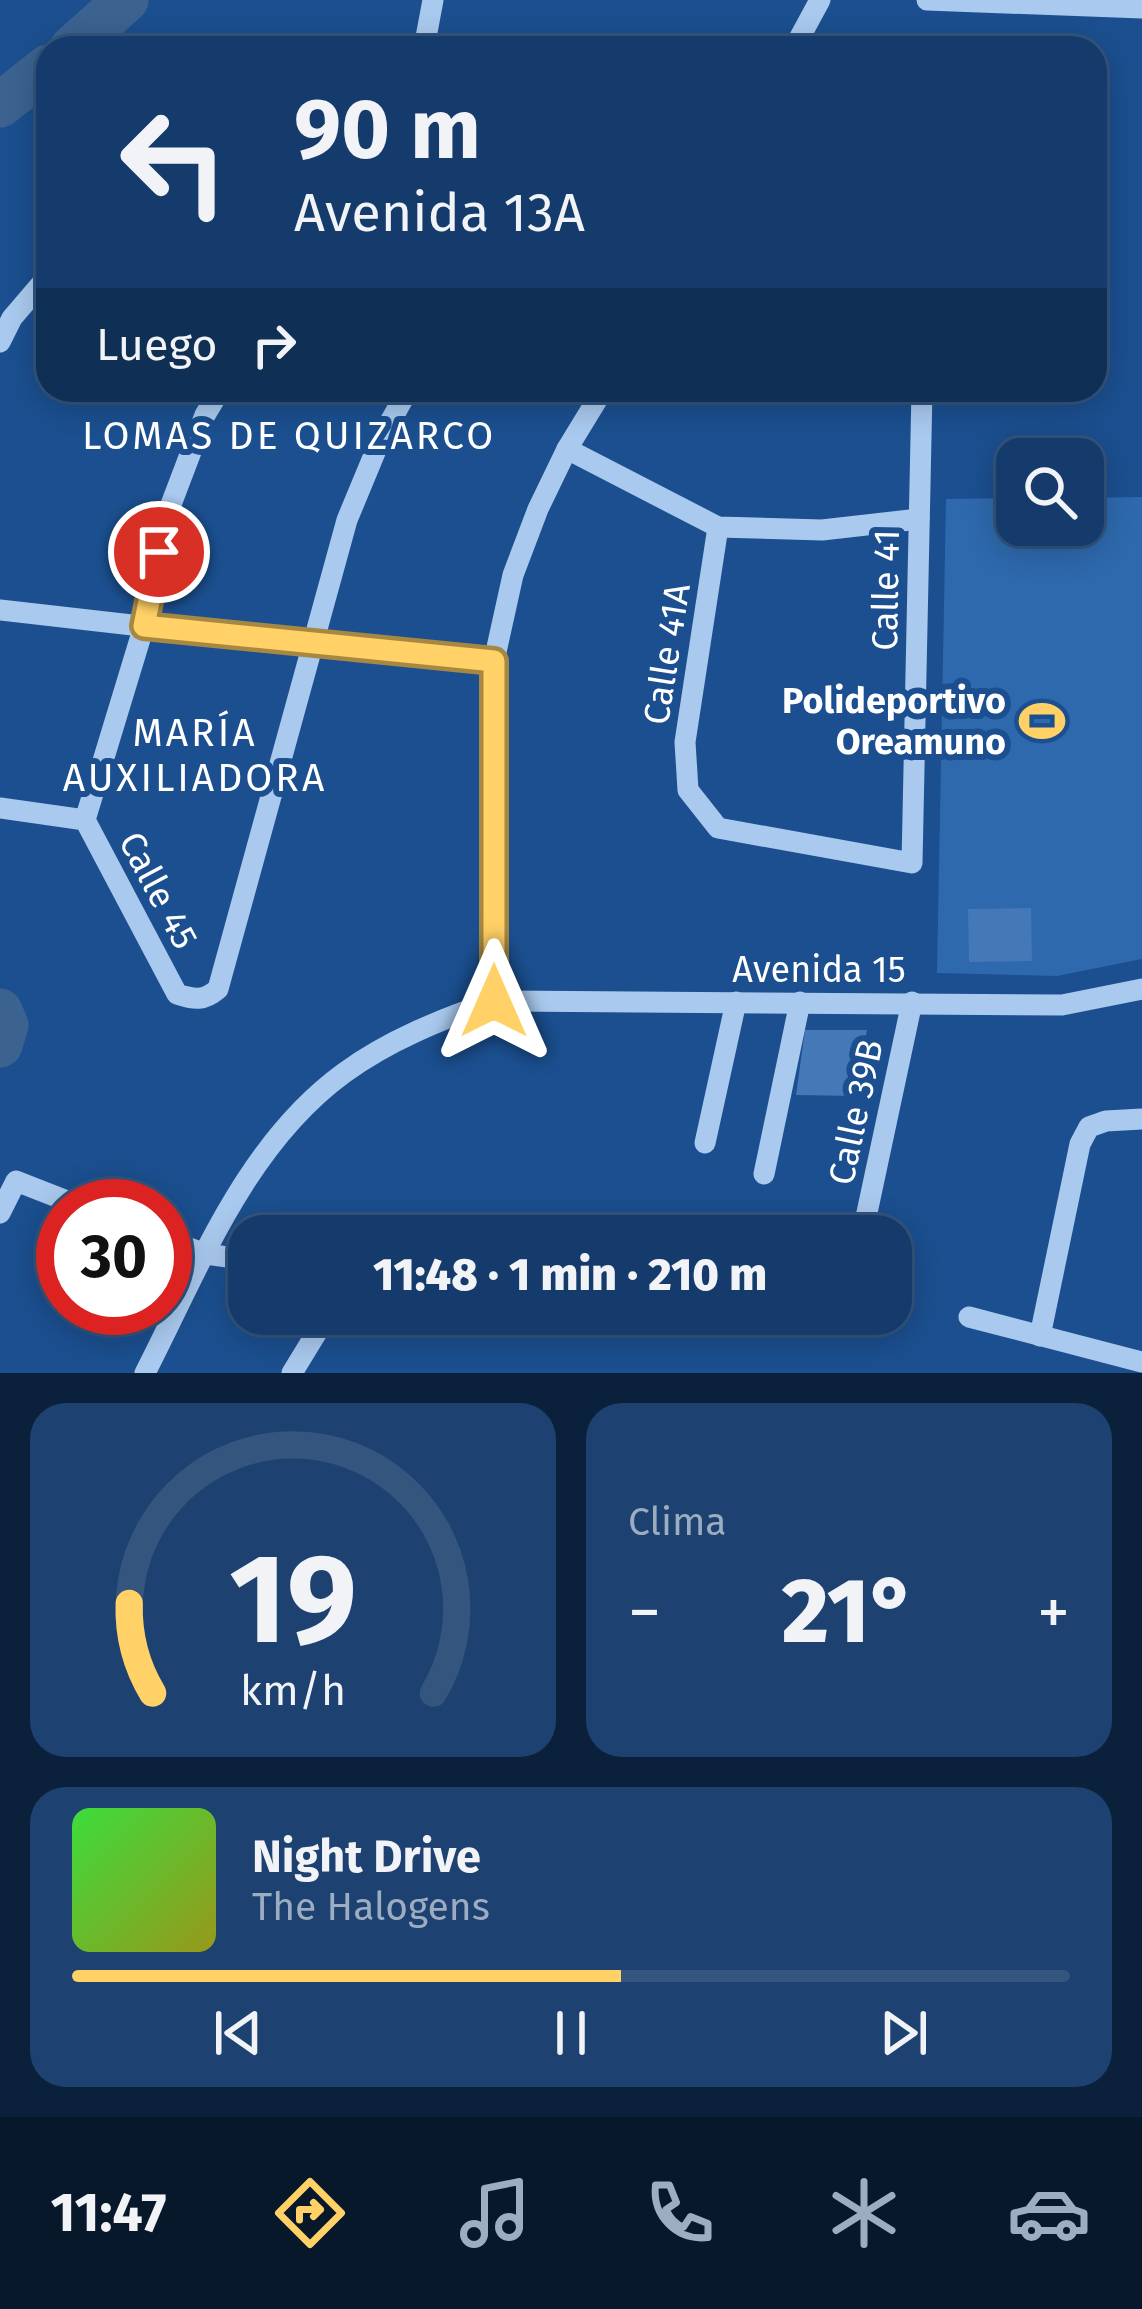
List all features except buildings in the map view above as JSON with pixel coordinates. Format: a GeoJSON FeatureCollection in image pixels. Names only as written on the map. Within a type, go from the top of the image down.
{"type":"FeatureCollection","features":[{"type":"Feature","properties":{"kind":"street"},"geometry":{"type":"LineString","coordinates":[[426,36],[433,0]]}},
{"type":"Feature","properties":{"kind":"street"},"geometry":{"type":"LineString","coordinates":[[800,36],[820,0]]}},
{"type":"Feature","properties":{"kind":"street"},"geometry":{"type":"LineString","coordinates":[[926,0],[1142,8]]}},
{"type":"Feature","properties":{"kind":"street"},"geometry":{"type":"LineString","coordinates":[[0,341],[6,313],[36,287]]}},
{"type":"Feature","properties":{"kind":"street","name":"Calle 45"},"geometry":{"type":"LineString","coordinates":[[213,402],[167,514],[144,626],[85,820],[177,994],[207,998],[218,989],[316,646]]}},
{"type":"Feature","properties":{"kind":"street"},"geometry":{"type":"LineString","coordinates":[[316,646],[347,520],[401,402]]}},
{"type":"Feature","properties":{"kind":"street"},"geometry":{"type":"LineString","coordinates":[[146,1373],[247,1178],[291,1121],[343,1074],[396,1041],[494,1001],[494,661],[513,575],[538,509],[596,402]]}},
{"type":"Feature","properties":{"kind":"street","name":"Calle 41"},"geometry":{"type":"LineString","coordinates":[[688,790],[718,828],[912,863],[922,402]]}},
{"type":"Feature","properties":{"kind":"street"},"geometry":{"type":"LineString","coordinates":[[567,449],[718,527],[822,530],[919,519]]}},
{"type":"Feature","properties":{"kind":"street","name":"Calle 41A"},"geometry":{"type":"LineString","coordinates":[[688,790],[685,742],[718,527]]}},
{"type":"Feature","properties":{"kind":"street"},"geometry":{"type":"LineString","coordinates":[[0,610],[494,661]]}},
{"type":"Feature","properties":{"kind":"street"},"geometry":{"type":"LineString","coordinates":[[0,808],[85,820]]}},
{"type":"Feature","properties":{"kind":"street","name":"Avenida 15"},"geometry":{"type":"LineString","coordinates":[[494,1001],[1062,1004],[1142,989]]}},
{"type":"Feature","properties":{"kind":"street"},"geometry":{"type":"LineString","coordinates":[[705,1143],[736,1002]]}},
{"type":"Feature","properties":{"kind":"street"},"geometry":{"type":"LineString","coordinates":[[764,1174],[800,1002]]}},
{"type":"Feature","properties":{"kind":"street","name":"Calle 39B"},"geometry":{"type":"LineString","coordinates":[[867,1215],[912,1003]]}},
{"type":"Feature","properties":{"kind":"street"},"geometry":{"type":"LineString","coordinates":[[1040,1336],[1080,1144],[1089,1127],[1142,1119]]}},
{"type":"Feature","properties":{"kind":"street"},"geometry":{"type":"LineString","coordinates":[[0,1213],[16,1181],[36,1189]]}},
{"type":"Feature","properties":{"kind":"street"},"geometry":{"type":"LineString","coordinates":[[192,1249],[228,1257]]}},
{"type":"Feature","properties":{"kind":"street"},"geometry":{"type":"LineString","coordinates":[[969,1317],[1142,1362]]}},
{"type":"Feature","properties":{"kind":"street"},"geometry":{"type":"LineString","coordinates":[[292,1373],[315,1335]]}},
{"type":"Feature","properties":{"kind":"shaded area","name":"Polideportivo Oreamuno"},"geometry":{"type":"Polygon","coordinates":[[[1142,497],[1142,959],[1057,976],[937,973],[946,499],[996,498],[996,546],[1104,546],[1104,498],[1142,497]]]}},
{"type":"Feature","properties":{"kind":"waterway"},"geometry":{"type":"LineString","coordinates":[[86,36],[126,0]]}},
{"type":"Feature","properties":{"kind":"waterway"},"geometry":{"type":"LineString","coordinates":[[0,105],[36,76]]}},
{"type":"Feature","properties":{"kind":"waterway"},"geometry":{"type":"LineString","coordinates":[[0,1011],[6,1025],[0,1045]]}},
{"type":"Feature","properties":{"kind":"place","name":"Polideportivo Oreamuno"},"geometry":{"type":"Point","coordinates":[1042,721]}},
{"type":"Feature","properties":{"kind":"district","name":"LOMAS DE QUIZARCO"},"geometry":{"type":"Point","coordinates":[289,435]}},
{"type":"Feature","properties":{"kind":"district","name":"MARÍA AUXILIADORA"},"geometry":{"type":"Point","coordinates":[195,754]}},
{"type":"Feature","properties":{"kind":"route"},"geometry":{"type":"LineString","coordinates":[[159,552],[144,626],[494,661],[494,1001]]}}]}
